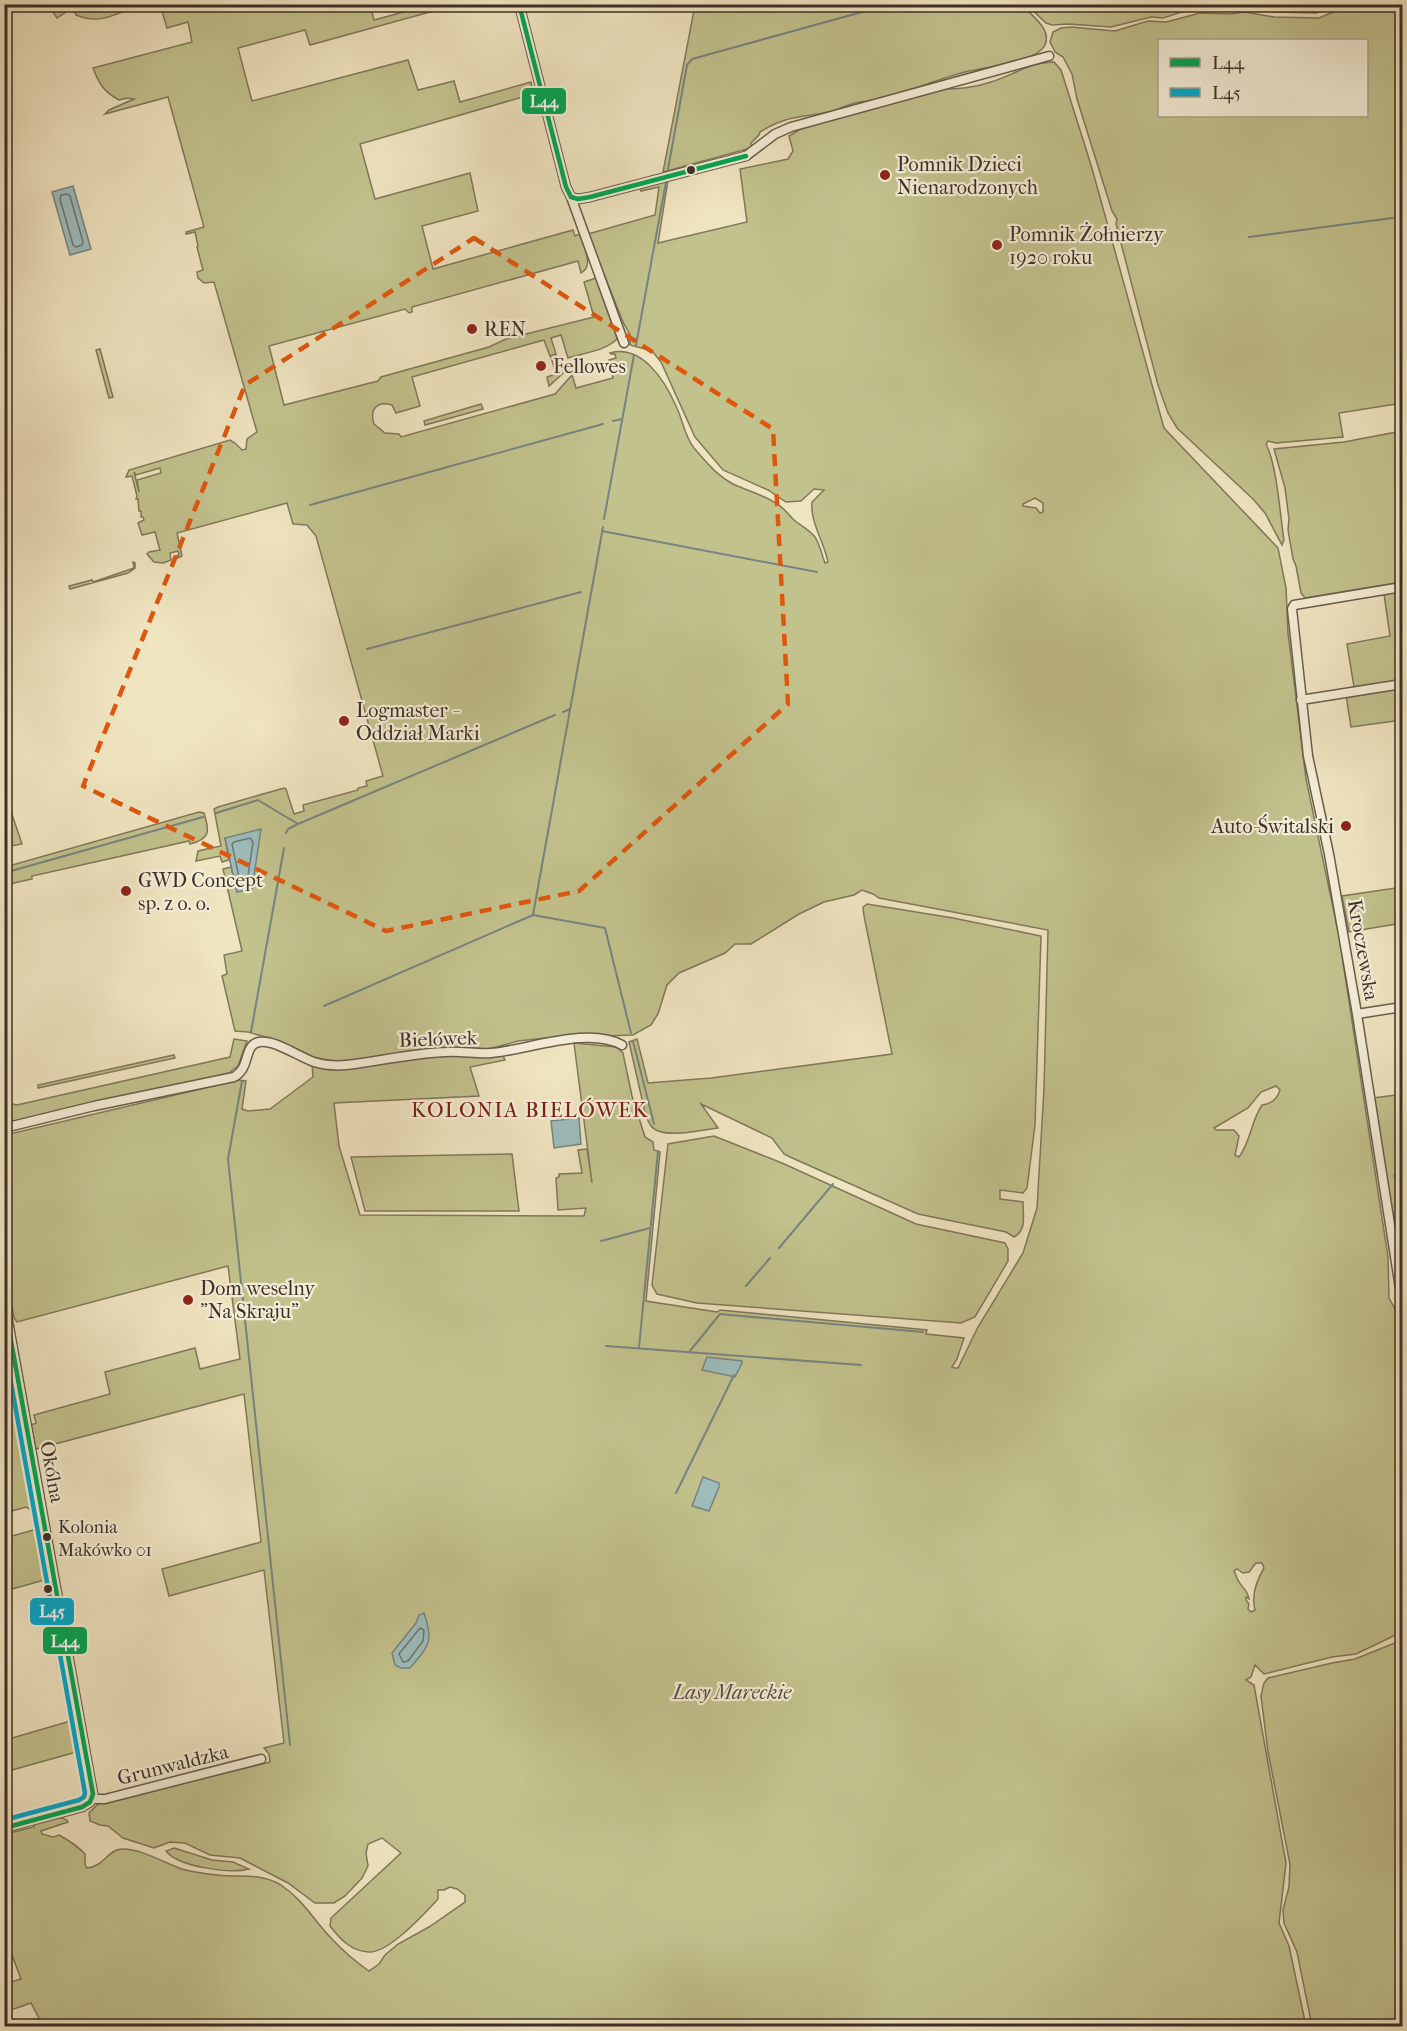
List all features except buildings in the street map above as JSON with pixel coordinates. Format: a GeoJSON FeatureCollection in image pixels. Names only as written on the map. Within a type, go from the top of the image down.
{"type":"FeatureCollection","features":[{"type":"Feature","properties":{"kind":"street"},"geometry":{"type":"LineString","coordinates":[[519,4],[566,187],[572,196],[624,343]]}},
{"type":"Feature","properties":{"kind":"street"},"geometry":{"type":"LineString","coordinates":[[572,196],[578,199],[590,197],[746,156],[775,134],[791,127],[1049,56]]}},
{"type":"Feature","properties":{"kind":"street","name":"Kroczewska"},"geometry":{"type":"LineString","coordinates":[[1402,587],[1294,604],[1292,609],[1308,756],[1329,854],[1357,1014],[1402,1301]]}},
{"type":"Feature","properties":{"kind":"street"},"geometry":{"type":"LineString","coordinates":[[1301,700],[1402,684]]}},
{"type":"Feature","properties":{"kind":"street"},"geometry":{"type":"LineString","coordinates":[[1357,1014],[1402,1007]]}},
{"type":"Feature","properties":{"kind":"street","name":"Bielówek"},"geometry":{"type":"LineString","coordinates":[[4,1128],[94,1106],[234,1077],[245,1066],[250,1048],[259,1042],[269,1042],[315,1062],[331,1065],[356,1064],[394,1057],[444,1052],[489,1053],[582,1039],[608,1040],[622,1045]]}},
{"type":"Feature","properties":{"kind":"street","name":"Okólna"},"geometry":{"type":"LineString","coordinates":[[4,1299],[93,1796]]}},
{"type":"Feature","properties":{"kind":"street","name":"Grunwaldzka"},"geometry":{"type":"LineString","coordinates":[[4,1828],[82,1807],[93,1796],[105,1799],[261,1759]]}},
{"type":"Feature","properties":{"kind":"highlighted area"},"geometry":{"type":"Polygon","coordinates":[[[474,238],[773,429],[788,704],[579,891],[386,931],[83,786],[245,385],[474,238]]]}},
{"type":"Feature","properties":{"kind":"green space"},"geometry":{"type":"Polygon","coordinates":[[[72,4],[142,5],[109,17],[94,19],[76,15],[72,4]]]}},
{"type":"Feature","properties":{"kind":"green space"},"geometry":{"type":"Polygon","coordinates":[[[48,5],[64,5],[66,12],[57,18],[48,5]]]}},
{"type":"Feature","properties":{"kind":"green space","name":"Lasy Mareckie"},"geometry":{"type":"Polygon","coordinates":[[[160,5],[370,5],[374,20],[429,5],[441,9],[310,45],[305,30],[238,48],[252,101],[408,60],[418,90],[454,81],[460,102],[531,82],[533,94],[360,144],[375,199],[470,173],[478,211],[422,226],[433,269],[573,230],[575,236],[580,234],[585,250],[588,261],[585,270],[581,273],[578,261],[412,307],[412,312],[409,313],[405,309],[269,346],[284,405],[378,381],[381,377],[489,347],[506,339],[594,317],[584,282],[596,278],[617,339],[612,343],[600,349],[568,358],[561,335],[551,338],[556,354],[550,356],[544,340],[412,377],[420,406],[396,413],[392,405],[379,405],[374,410],[374,424],[385,433],[399,434],[401,437],[555,394],[572,375],[576,388],[613,378],[609,360],[616,358],[615,354],[610,353],[632,354],[651,367],[666,386],[691,443],[708,464],[729,482],[782,507],[815,537],[825,563],[828,562],[812,510],[812,502],[824,490],[814,489],[801,501],[786,502],[768,490],[723,470],[695,437],[661,362],[652,351],[630,345],[630,335],[588,234],[655,215],[659,187],[641,191],[640,188],[668,180],[658,243],[747,222],[740,169],[788,159],[793,151],[789,136],[804,127],[941,89],[966,88],[984,84],[1038,64],[1054,62],[1061,70],[1091,165],[1164,428],[1278,548],[1286,588],[1288,633],[1306,779],[1339,936],[1388,1257],[1389,1298],[1395,1309],[1402,1344],[1402,1632],[1356,1654],[1332,1657],[1264,1674],[1255,1665],[1251,1677],[1246,1680],[1254,1685],[1286,1863],[1279,1923],[1289,1946],[1306,2026],[43,2026],[31,2003],[5,2012],[4,1984],[21,1979],[12,1955],[5,1957],[5,1832],[10,1833],[34,1827],[34,1824],[59,1817],[68,1822],[41,1831],[42,1834],[53,1837],[59,1835],[76,1846],[85,1854],[87,1868],[97,1865],[116,1850],[129,1849],[191,1871],[226,1876],[257,1877],[273,1881],[302,1903],[335,1942],[369,1971],[398,1944],[429,1927],[465,1902],[465,1895],[450,1887],[438,1890],[438,1899],[396,1940],[376,1951],[362,1951],[351,1947],[338,1935],[330,1926],[331,1918],[401,1853],[382,1838],[368,1844],[366,1853],[368,1866],[362,1878],[345,1896],[334,1903],[315,1903],[288,1883],[240,1858],[210,1855],[185,1843],[170,1842],[154,1848],[123,1838],[108,1826],[90,1821],[89,1813],[98,1804],[270,1762],[269,1754],[264,1748],[284,1743],[264,1570],[169,1596],[162,1569],[261,1542],[244,1394],[36,1449],[31,1425],[36,1423],[34,1415],[110,1394],[105,1372],[195,1348],[200,1369],[240,1359],[228,1266],[17,1322],[14,1318],[5,1266],[5,1135],[239,1080],[246,1081],[242,1109],[248,1111],[270,1109],[313,1077],[312,1064],[387,1061],[467,1054],[503,1056],[505,1060],[470,1067],[479,1096],[334,1103],[339,1146],[360,1215],[584,1216],[586,1208],[558,1210],[556,1178],[559,1174],[582,1173],[578,1150],[587,1149],[592,1183],[574,1043],[617,1047],[623,1053],[632,1096],[645,1137],[653,1142],[654,1150],[660,1152],[646,1301],[717,1312],[720,1310],[927,1330],[926,1334],[964,1338],[952,1367],[955,1368],[958,1368],[978,1327],[1023,1253],[1037,1208],[1044,1089],[1048,930],[879,898],[862,890],[854,895],[824,902],[799,914],[751,944],[735,944],[725,953],[679,973],[667,985],[658,1014],[651,1025],[633,1035],[546,1038],[518,1041],[489,1049],[424,1051],[340,1062],[315,1058],[273,1039],[235,1031],[222,976],[227,974],[224,955],[242,951],[223,869],[231,867],[237,892],[225,838],[229,860],[222,862],[220,856],[196,861],[198,851],[221,846],[214,809],[284,788],[294,814],[304,811],[303,805],[358,790],[358,788],[367,786],[366,781],[383,776],[316,536],[307,525],[293,524],[287,503],[177,533],[182,556],[175,559],[174,557],[179,555],[178,551],[170,553],[171,560],[163,563],[154,562],[147,554],[160,550],[155,532],[142,535],[138,523],[144,520],[139,511],[132,476],[126,477],[129,470],[230,440],[242,450],[246,449],[247,439],[257,432],[214,282],[204,283],[198,278],[197,272],[203,270],[195,232],[186,234],[186,232],[204,227],[168,97],[105,114],[134,99],[119,100],[109,94],[100,83],[93,68],[192,42],[188,22],[167,28],[160,5]],[[160,468],[136,475],[134,472],[139,492],[137,480],[161,473],[160,468]],[[1035,498],[1023,506],[1036,508],[1040,513],[1043,512],[1043,503],[1035,498]],[[1276,1086],[1261,1092],[1248,1108],[1214,1128],[1234,1130],[1239,1136],[1235,1155],[1239,1157],[1262,1105],[1273,1101],[1280,1090],[1276,1086]],[[1256,1563],[1249,1572],[1243,1573],[1237,1569],[1234,1571],[1247,1593],[1249,1599],[1246,1597],[1246,1600],[1251,1612],[1255,1610],[1254,1594],[1264,1568],[1262,1563],[1256,1563]]]}},
{"type":"Feature","properties":{"kind":"green space"},"geometry":{"type":"Polygon","coordinates":[[[695,5],[1022,5],[1040,23],[1046,39],[1040,51],[1021,60],[965,72],[829,112],[786,120],[760,132],[751,143],[751,148],[663,172],[695,5]]]}},
{"type":"Feature","properties":{"kind":"green space"},"geometry":{"type":"Polygon","coordinates":[[[1027,5],[1339,5],[1316,13],[1274,12],[1245,7],[1188,10],[1163,18],[1151,17],[1111,27],[1052,25],[1046,23],[1027,5]]]}},
{"type":"Feature","properties":{"kind":"green space"},"geometry":{"type":"Polygon","coordinates":[[[1350,5],[1402,5],[1402,403],[1339,413],[1343,437],[1276,443],[1268,441],[1266,444],[1278,490],[1284,540],[1282,545],[1265,513],[1253,499],[1177,428],[1168,413],[1158,385],[1116,224],[1117,219],[1112,211],[1077,99],[1072,74],[1063,57],[1055,52],[1050,42],[1053,32],[1061,28],[1115,31],[1148,21],[1166,22],[1200,13],[1245,12],[1274,17],[1319,18],[1350,5]]]}},
{"type":"Feature","properties":{"kind":"green space"},"geometry":{"type":"Polygon","coordinates":[[[100,349],[113,397],[109,398],[96,350],[100,349]]]}},
{"type":"Feature","properties":{"kind":"green space"},"geometry":{"type":"Polygon","coordinates":[[[556,356],[559,368],[570,365],[570,367],[549,386],[547,377],[556,374],[551,357],[556,356]]]}},
{"type":"Feature","properties":{"kind":"green space"},"geometry":{"type":"Polygon","coordinates":[[[481,404],[483,409],[425,425],[424,421],[481,404]]]}},
{"type":"Feature","properties":{"kind":"green space"},"geometry":{"type":"Polygon","coordinates":[[[1402,431],[1402,582],[1305,598],[1301,593],[1293,559],[1285,488],[1274,449],[1344,442],[1402,431]]]}},
{"type":"Feature","properties":{"kind":"green space"},"geometry":{"type":"Polygon","coordinates":[[[133,562],[135,568],[128,573],[70,589],[69,586],[92,580],[93,582],[134,568],[133,562]]]}},
{"type":"Feature","properties":{"kind":"green space"},"geometry":{"type":"Polygon","coordinates":[[[1402,591],[1402,680],[1354,687],[1347,644],[1390,636],[1384,594],[1402,591]]]}},
{"type":"Feature","properties":{"kind":"green space"},"geometry":{"type":"Polygon","coordinates":[[[1402,687],[1402,720],[1351,727],[1346,695],[1402,687]]]}},
{"type":"Feature","properties":{"kind":"green space"},"geometry":{"type":"Polygon","coordinates":[[[4,791],[22,844],[5,847],[5,831],[8,829],[6,822],[11,820],[4,791]]]}},
{"type":"Feature","properties":{"kind":"green space"},"geometry":{"type":"Polygon","coordinates":[[[199,812],[204,813],[207,834],[197,842],[190,844],[189,841],[32,876],[32,879],[5,885],[5,867],[199,812]]]}},
{"type":"Feature","properties":{"kind":"green space"},"geometry":{"type":"Polygon","coordinates":[[[1402,887],[1402,923],[1349,932],[1342,896],[1402,887]]]}},
{"type":"Feature","properties":{"kind":"green space"},"geometry":{"type":"Polygon","coordinates":[[[867,904],[1041,936],[1035,1125],[1027,1188],[1023,1193],[1000,1190],[1000,1199],[1023,1202],[1023,1226],[1014,1237],[1006,1232],[918,1214],[784,1154],[772,1138],[701,1104],[718,1128],[683,1133],[664,1132],[651,1126],[646,1117],[629,1042],[637,1039],[648,1083],[711,1078],[892,1054],[864,916],[863,907],[867,904]]]}},
{"type":"Feature","properties":{"kind":"green space"},"geometry":{"type":"Polygon","coordinates":[[[234,1039],[247,1041],[238,1066],[229,1073],[5,1124],[4,1102],[17,1105],[230,1057],[234,1039]]]}},
{"type":"Feature","properties":{"kind":"green space"},"geometry":{"type":"Polygon","coordinates":[[[174,1055],[175,1058],[38,1088],[38,1085],[174,1055]]]}},
{"type":"Feature","properties":{"kind":"green space"},"geometry":{"type":"Polygon","coordinates":[[[1402,1094],[1402,1216],[1395,1217],[1392,1215],[1374,1098],[1402,1094]]]}},
{"type":"Feature","properties":{"kind":"green space"},"geometry":{"type":"Polygon","coordinates":[[[714,1136],[782,1163],[916,1224],[1005,1243],[1008,1249],[1008,1261],[975,1317],[961,1323],[697,1303],[657,1294],[652,1285],[668,1144],[714,1136]]]}},
{"type":"Feature","properties":{"kind":"green space"},"geometry":{"type":"Polygon","coordinates":[[[512,1154],[519,1211],[365,1211],[351,1157],[512,1154]]]}},
{"type":"Feature","properties":{"kind":"green space"},"geometry":{"type":"Polygon","coordinates":[[[5,1349],[33,1511],[26,1507],[5,1513],[5,1349]]]}},
{"type":"Feature","properties":{"kind":"green space"},"geometry":{"type":"Polygon","coordinates":[[[37,1529],[48,1579],[5,1591],[5,1538],[37,1529]]]}},
{"type":"Feature","properties":{"kind":"green space"},"geometry":{"type":"Polygon","coordinates":[[[1402,1640],[1402,2026],[1312,2026],[1297,1952],[1284,1923],[1283,1910],[1289,1887],[1290,1864],[1268,1752],[1261,1696],[1264,1683],[1268,1678],[1355,1659],[1402,1640]]]}},
{"type":"Feature","properties":{"kind":"green space"},"geometry":{"type":"Polygon","coordinates":[[[74,1720],[80,1751],[5,1772],[5,1740],[74,1720]]]}},
{"type":"Feature","properties":{"kind":"green space"},"geometry":{"type":"Polygon","coordinates":[[[174,1848],[212,1860],[233,1862],[249,1869],[230,1871],[193,1865],[172,1857],[166,1851],[174,1848]]]}},
{"type":"Feature","properties":{"kind":"water"},"geometry":{"type":"Polygon","coordinates":[[[73,186],[91,249],[70,255],[52,192],[73,186]]]}},
{"type":"Feature","properties":{"kind":"water"},"geometry":{"type":"Polygon","coordinates":[[[261,829],[252,889],[237,892],[225,838],[261,829]]]}},
{"type":"Feature","properties":{"kind":"water"},"geometry":{"type":"Polygon","coordinates":[[[579,1118],[581,1144],[554,1148],[551,1121],[579,1118]]]}},
{"type":"Feature","properties":{"kind":"water"},"geometry":{"type":"Polygon","coordinates":[[[707,1357],[742,1361],[742,1363],[735,1377],[702,1370],[707,1357]]]}},
{"type":"Feature","properties":{"kind":"water"},"geometry":{"type":"Polygon","coordinates":[[[703,1477],[719,1483],[709,1511],[692,1506],[703,1477]]]}},
{"type":"Feature","properties":{"kind":"water"},"geometry":{"type":"Polygon","coordinates":[[[424,1613],[429,1631],[428,1643],[410,1668],[401,1668],[395,1665],[392,1653],[416,1623],[419,1615],[424,1613]]]}},
{"type":"Feature","properties":{"kind":"waterway"},"geometry":{"type":"LineString","coordinates":[[668,169],[687,65],[692,59],[891,4]]}},
{"type":"Feature","properties":{"kind":"waterway"},"geometry":{"type":"LineString","coordinates":[[636,345],[666,182]]}},
{"type":"Feature","properties":{"kind":"waterway"},"geometry":{"type":"LineString","coordinates":[[1249,237],[1392,218],[1402,219]]}},
{"type":"Feature","properties":{"kind":"waterway"},"geometry":{"type":"LineString","coordinates":[[604,519],[634,355]]}},
{"type":"Feature","properties":{"kind":"waterway"},"geometry":{"type":"LineString","coordinates":[[613,421],[622,419]]}},
{"type":"Feature","properties":{"kind":"waterway"},"geometry":{"type":"LineString","coordinates":[[310,505],[603,424]]}},
{"type":"Feature","properties":{"kind":"waterway"},"geometry":{"type":"LineString","coordinates":[[324,1006],[533,915],[603,527]]}},
{"type":"Feature","properties":{"kind":"waterway"},"geometry":{"type":"LineString","coordinates":[[602,531],[817,572]]}},
{"type":"Feature","properties":{"kind":"waterway"},"geometry":{"type":"LineString","coordinates":[[367,649],[581,592]]}},
{"type":"Feature","properties":{"kind":"waterway"},"geometry":{"type":"LineString","coordinates":[[563,712],[570,709]]}},
{"type":"Feature","properties":{"kind":"waterway"},"geometry":{"type":"LineString","coordinates":[[216,813],[258,800],[298,824],[555,715]]}},
{"type":"Feature","properties":{"kind":"waterway"},"geometry":{"type":"LineString","coordinates":[[4,873],[203,817]]}},
{"type":"Feature","properties":{"kind":"waterway"},"geometry":{"type":"LineString","coordinates":[[286,833],[288,829],[298,824]]}},
{"type":"Feature","properties":{"kind":"waterway"},"geometry":{"type":"LineString","coordinates":[[251,1032],[284,848]]}},
{"type":"Feature","properties":{"kind":"waterway"},"geometry":{"type":"LineString","coordinates":[[533,915],[605,928],[631,1033]]}},
{"type":"Feature","properties":{"kind":"waterway"},"geometry":{"type":"LineString","coordinates":[[633,1041],[654,1124]]}},
{"type":"Feature","properties":{"kind":"waterway"},"geometry":{"type":"LineString","coordinates":[[242,1081],[228,1159],[290,1745]]}},
{"type":"Feature","properties":{"kind":"waterway"},"geometry":{"type":"LineString","coordinates":[[639,1348],[658,1151]]}},
{"type":"Feature","properties":{"kind":"waterway"},"geometry":{"type":"LineString","coordinates":[[1394,1176],[1402,1175]]}},
{"type":"Feature","properties":{"kind":"waterway"},"geometry":{"type":"LineString","coordinates":[[779,1248],[833,1184]]}},
{"type":"Feature","properties":{"kind":"waterway"},"geometry":{"type":"LineString","coordinates":[[601,1241],[650,1228]]}},
{"type":"Feature","properties":{"kind":"waterway"},"geometry":{"type":"LineString","coordinates":[[746,1286],[770,1258]]}},
{"type":"Feature","properties":{"kind":"waterway"},"geometry":{"type":"LineString","coordinates":[[690,1351],[720,1314],[923,1332]]}},
{"type":"Feature","properties":{"kind":"waterway"},"geometry":{"type":"LineString","coordinates":[[606,1346],[861,1365]]}},
{"type":"Feature","properties":{"kind":"waterway"},"geometry":{"type":"LineString","coordinates":[[676,1493],[734,1375]]}},
{"type":"Feature","properties":{"kind":"transit line","name":"L44"},"geometry":{"type":"LineString","coordinates":[[519,4],[566,187],[571,197]]}},
{"type":"Feature","properties":{"kind":"transit line","name":"L44"},"geometry":{"type":"LineString","coordinates":[[571,197],[578,199],[590,197],[746,156]]}},
{"type":"Feature","properties":{"kind":"transit line","name":"L44"},"geometry":{"type":"LineString","coordinates":[[4,1302],[93,1794],[90,1802],[82,1807],[4,1828]]}},
{"type":"Feature","properties":{"kind":"transit line","name":"L45"},"geometry":{"type":"LineString","coordinates":[[4,1344],[85,1793],[84,1797],[79,1800],[4,1820]]}},
{"type":"Feature","properties":{"kind":"place","name":"Pomnik Dzieci Nienarodzonych"},"geometry":{"type":"Point","coordinates":[885,175]}},
{"type":"Feature","properties":{"kind":"place","name":"Pomnik Żołnierzy 1920 roku"},"geometry":{"type":"Point","coordinates":[997,245]}},
{"type":"Feature","properties":{"kind":"place","name":"REN"},"geometry":{"type":"Point","coordinates":[472,329]}},
{"type":"Feature","properties":{"kind":"place","name":"Fellowes"},"geometry":{"type":"Point","coordinates":[541,366]}},
{"type":"Feature","properties":{"kind":"place","name":"Logmaster - Oddział Marki"},"geometry":{"type":"Point","coordinates":[344,721]}},
{"type":"Feature","properties":{"kind":"place","name":"Auto-Świtalski"},"geometry":{"type":"Point","coordinates":[1346,826]}},
{"type":"Feature","properties":{"kind":"place","name":"GWD Concept sp. z o. o."},"geometry":{"type":"Point","coordinates":[126,891]}},
{"type":"Feature","properties":{"kind":"place","name":"Dom weselny \"Na Skraju\""},"geometry":{"type":"Point","coordinates":[188,1300]}},
{"type":"Feature","properties":{"kind":"place","name":"Kolonia Makówko 01"},"geometry":{"type":"Point","coordinates":[47,1537]}},
{"type":"Feature","properties":{"kind":"district","name":"KOLONIA BIELÓWEK"},"geometry":{"type":"Point","coordinates":[530,1110]}}]}
